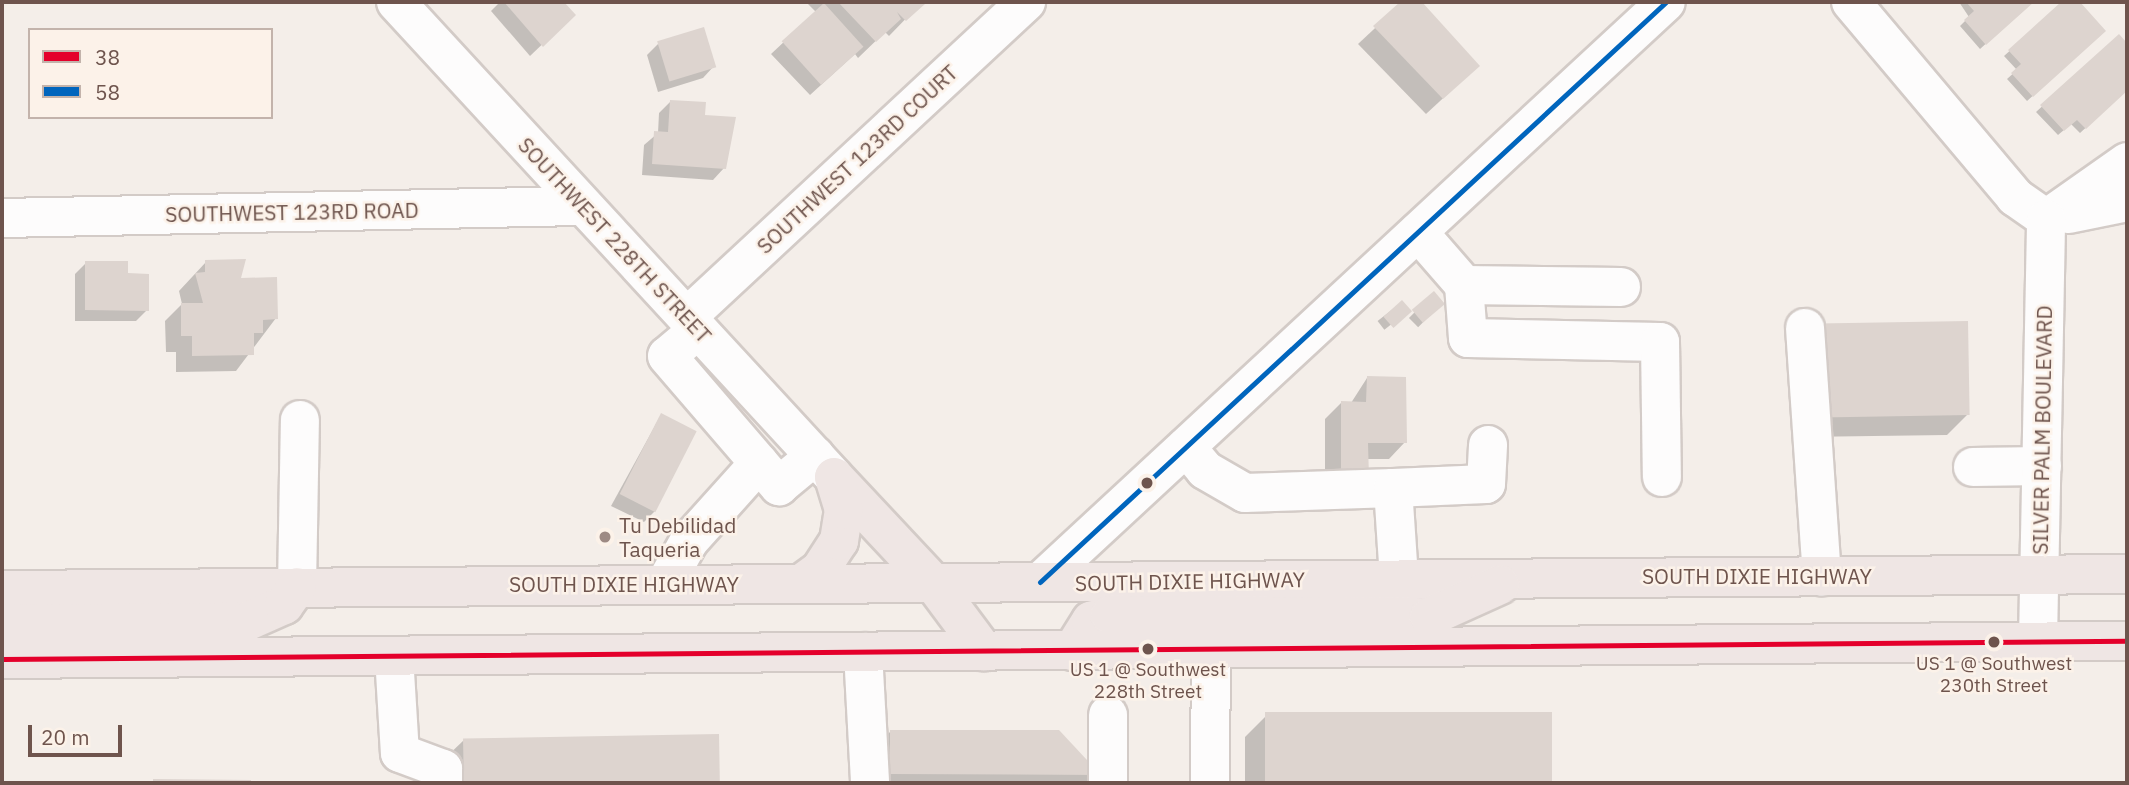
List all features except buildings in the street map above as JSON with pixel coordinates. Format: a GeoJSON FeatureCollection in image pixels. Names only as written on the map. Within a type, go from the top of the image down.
{"type":"FeatureCollection","features":[{"type":"Feature","properties":{"kind":"highway"},"geometry":{"type":"LineString","coordinates":[[802,583],[820,570],[839,541],[844,510],[825,466]]}},
{"type":"Feature","properties":{"kind":"highway"},"geometry":{"type":"LineString","coordinates":[[825,466],[934,584],[984,651]]}},
{"type":"Feature","properties":{"kind":"highway","name":"SOUTH DIXIE HIGHWAY"},"geometry":{"type":"LineString","coordinates":[[2,590],[2127,573]]}},
{"type":"Feature","properties":{"kind":"highway"},"geometry":{"type":"LineString","coordinates":[[1072,651],[1091,621],[1110,615],[1429,617],[1514,578]]}},
{"type":"Feature","properties":{"kind":"highway"},"geometry":{"type":"LineString","coordinates":[[2,624],[246,622],[284,605],[297,587]]}},
{"type":"Feature","properties":{"kind":"highway"},"geometry":{"type":"LineString","coordinates":[[2,659],[2127,641]]}},
{"type":"Feature","properties":{"kind":"street","name":"SOUTHWEST 228TH STREET"},"geometry":{"type":"LineString","coordinates":[[396,2],[825,466]]}},
{"type":"Feature","properties":{"kind":"street","name":"SOUTHWEST 123RD COURT"},"geometry":{"type":"LineString","coordinates":[[748,451],[667,356],[693,323],[1026,2]]}},
{"type":"Feature","properties":{"kind":"street"},"geometry":{"type":"LineString","coordinates":[[1040,582],[1666,2]]}},
{"type":"Feature","properties":{"kind":"street"},"geometry":{"type":"LineString","coordinates":[[1851,2],[2015,197],[2046,219],[2127,202]]}},
{"type":"Feature","properties":{"kind":"street"},"geometry":{"type":"LineString","coordinates":[[2046,219],[2127,162]]}},
{"type":"Feature","properties":{"kind":"street","name":"SOUTHWEST 123RD ROAD"},"geometry":{"type":"LineString","coordinates":[[2,218],[582,206]]}},
{"type":"Feature","properties":{"kind":"street","name":"SILVER PALM BOULEVARD"},"geometry":{"type":"LineString","coordinates":[[2038,641],[2046,219]]}},
{"type":"Feature","properties":{"kind":"street"},"geometry":{"type":"LineString","coordinates":[[1418,232],[1464,285],[1468,338],[1660,342],[1662,477]]}},
{"type":"Feature","properties":{"kind":"street"},"geometry":{"type":"LineString","coordinates":[[1464,285],[1621,287]]}},
{"type":"Feature","properties":{"kind":"street"},"geometry":{"type":"LineString","coordinates":[[1805,328],[1824,468],[1822,576]]}},
{"type":"Feature","properties":{"kind":"street"},"geometry":{"type":"LineString","coordinates":[[665,583],[748,451],[771,408]]}},
{"type":"Feature","properties":{"kind":"street"},"geometry":{"type":"LineString","coordinates":[[297,587],[300,420]]}},
{"type":"Feature","properties":{"kind":"street"},"geometry":{"type":"LineString","coordinates":[[1186,447],[1205,470],[1245,493],[1486,484],[1488,445]]}},
{"type":"Feature","properties":{"kind":"street"},"geometry":{"type":"LineString","coordinates":[[748,451],[779,486],[825,466]]}},
{"type":"Feature","properties":{"kind":"street"},"geometry":{"type":"LineString","coordinates":[[1973,467],[2042,466]]}},
{"type":"Feature","properties":{"kind":"street"},"geometry":{"type":"LineString","coordinates":[[1393,488],[1399,579]]}},
{"type":"Feature","properties":{"kind":"street"},"geometry":{"type":"LineString","coordinates":[[1210,783],[1211,649]]}},
{"type":"Feature","properties":{"kind":"street"},"geometry":{"type":"LineString","coordinates":[[863,652],[870,783]]}},
{"type":"Feature","properties":{"kind":"street"},"geometry":{"type":"LineString","coordinates":[[394,656],[400,753],[443,769],[443,783]]}},
{"type":"Feature","properties":{"kind":"street"},"geometry":{"type":"LineString","coordinates":[[1108,715],[1108,783]]}},
{"type":"Feature","properties":{"kind":"transit line","name":"58"},"geometry":{"type":"LineString","coordinates":[[1040,582],[1666,2]]}},
{"type":"Feature","properties":{"kind":"transit line","name":"38"},"geometry":{"type":"LineString","coordinates":[[2,659],[2127,641]]}},
{"type":"Feature","properties":{"kind":"place","name":"Tu Debilidad Taqueria"},"geometry":{"type":"Point","coordinates":[605,537]}},
{"type":"Feature","properties":{"kind":"place","name":"US 1 @ Southwest 230th Street"},"geometry":{"type":"Point","coordinates":[1994,642]}},
{"type":"Feature","properties":{"kind":"place","name":"US 1 @ Southwest 228th Street"},"geometry":{"type":"Point","coordinates":[1148,649]}}]}
